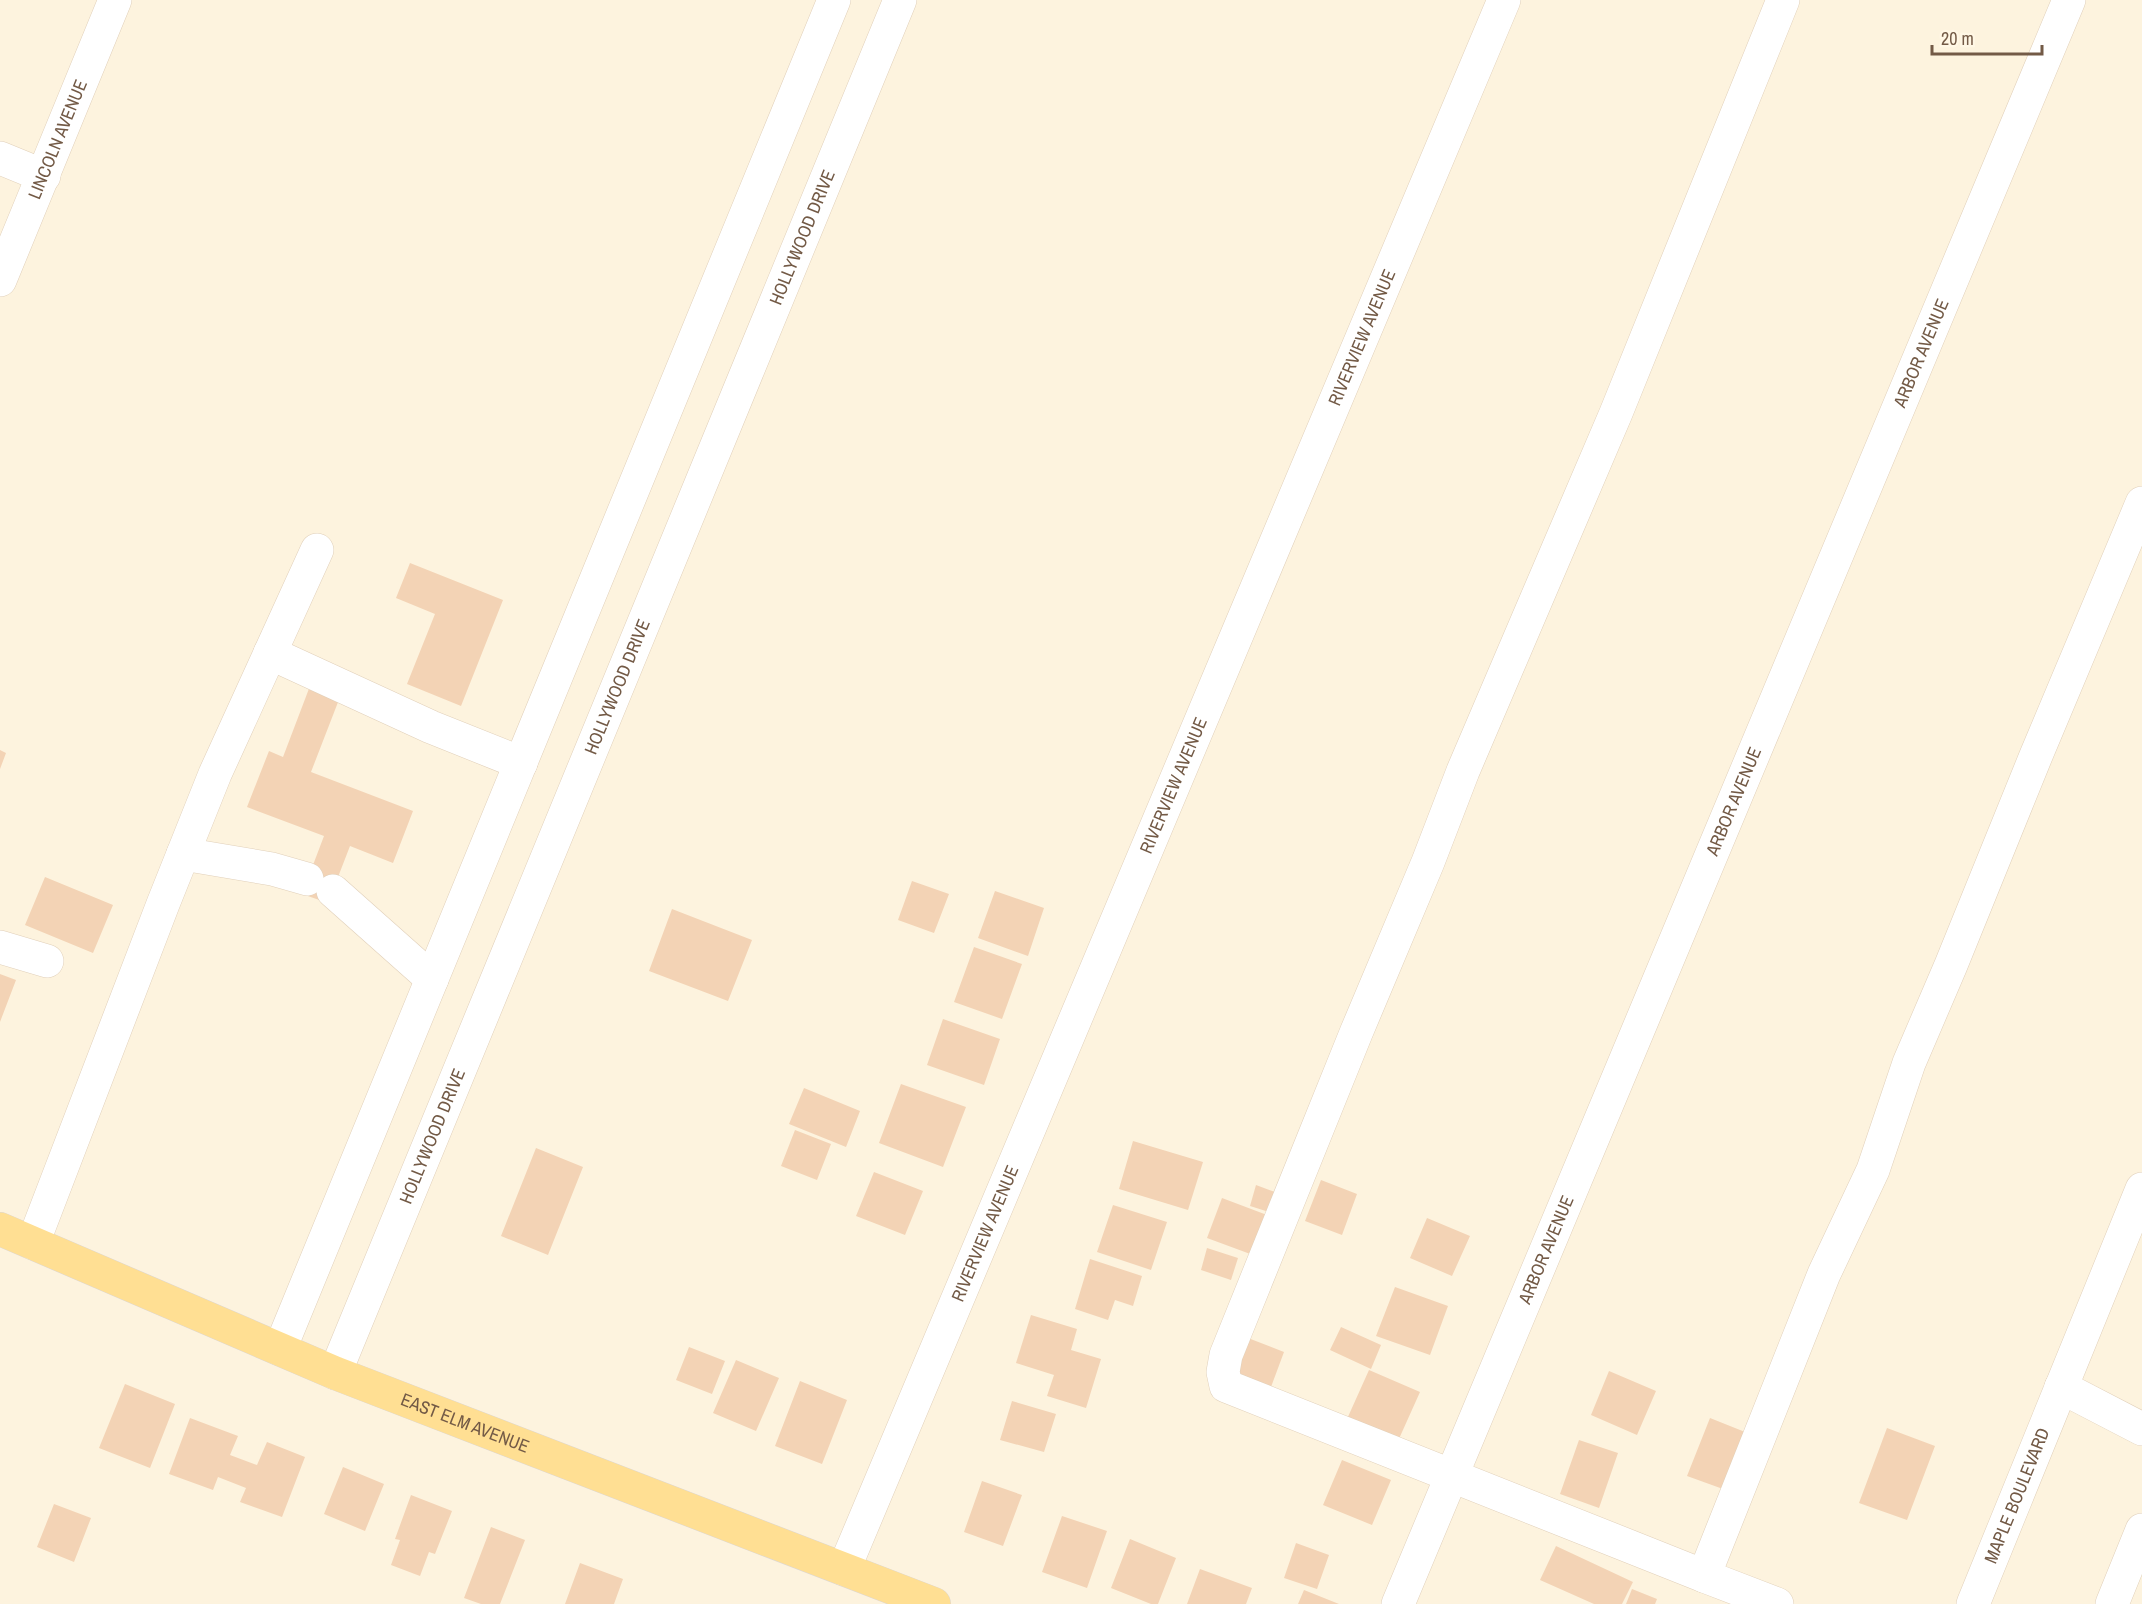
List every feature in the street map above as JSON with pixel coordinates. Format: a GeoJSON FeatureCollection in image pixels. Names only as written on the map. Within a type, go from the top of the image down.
{"type":"FeatureCollection","features":[{"type":"Feature","properties":{"kind":"main road","name":"EAST ELM AVENUE"},"geometry":{"type":"LineString","coordinates":[[0,1229],[335,1373],[934,1604]]}},
{"type":"Feature","properties":{"kind":"street","name":"LINCOLN AVENUE"},"geometry":{"type":"LineString","coordinates":[[0,280],[115,0]]}},
{"type":"Feature","properties":{"kind":"street"},"geometry":{"type":"LineString","coordinates":[[280,1349],[834,0]]}},
{"type":"Feature","properties":{"kind":"street","name":"HOLLYWOOD DRIVE"},"geometry":{"type":"LineString","coordinates":[[335,1373],[900,0]]}},
{"type":"Feature","properties":{"kind":"street","name":"RIVERVIEW AVENUE"},"geometry":{"type":"LineString","coordinates":[[844,1569],[1504,0]]}},
{"type":"Feature","properties":{"kind":"street"},"geometry":{"type":"LineString","coordinates":[[1777,1604],[1226,1386],[1223,1372],[1226,1355],[1360,1022],[1428,862],[1463,771],[1616,413],[1783,0]]}},
{"type":"Feature","properties":{"kind":"street","name":"ARBOR AVENUE"},"geometry":{"type":"LineString","coordinates":[[1398,1604],[2069,0]]}},
{"type":"Feature","properties":{"kind":"street"},"geometry":{"type":"LineString","coordinates":[[0,158],[44,176]]}},
{"type":"Feature","properties":{"kind":"street"},"geometry":{"type":"LineString","coordinates":[[1704,1576],[1824,1274],[1873,1170],[1909,1063],[2142,502]]}},
{"type":"Feature","properties":{"kind":"street"},"geometry":{"type":"LineString","coordinates":[[33,1243],[215,774],[317,550]]}},
{"type":"Feature","properties":{"kind":"street"},"geometry":{"type":"LineString","coordinates":[[270,653],[431,727],[521,763]]}},
{"type":"Feature","properties":{"kind":"street"},"geometry":{"type":"LineString","coordinates":[[183,854],[272,869],[320,885],[432,979]]}},
{"type":"Feature","properties":{"kind":"street"},"geometry":{"type":"LineString","coordinates":[[0,947],[47,961]]}},
{"type":"Feature","properties":{"kind":"street","name":"MAPLE BOULEVARD"},"geometry":{"type":"LineString","coordinates":[[1973,1604],[2142,1189]]}},
{"type":"Feature","properties":{"kind":"street"},"geometry":{"type":"LineString","coordinates":[[2061,1388],[2142,1429]]}},
{"type":"Feature","properties":{"kind":"street"},"geometry":{"type":"LineString","coordinates":[[2112,1604],[2142,1530]]}},
{"type":"Feature","properties":{"kind":"building"},"geometry":{"type":"Polygon","coordinates":[[[410,563],[503,600],[461,706],[407,684],[435,614],[396,598],[410,563]]]}},
{"type":"Feature","properties":{"kind":"building"},"geometry":{"type":"Polygon","coordinates":[[[310,686],[340,697],[311,772],[413,811],[393,863],[350,846],[328,903],[302,894],[324,836],[247,807],[269,751],[283,757],[310,686]]]}},
{"type":"Feature","properties":{"kind":"building"},"geometry":{"type":"Polygon","coordinates":[[[0,750],[6,753],[0,769],[0,750]]]}},
{"type":"Feature","properties":{"kind":"building"},"geometry":{"type":"Polygon","coordinates":[[[45,877],[113,905],[93,953],[25,925],[45,877]]]}},
{"type":"Feature","properties":{"kind":"building"},"geometry":{"type":"Polygon","coordinates":[[[912,881],[949,894],[934,933],[898,920],[912,881]]]}},
{"type":"Feature","properties":{"kind":"building"},"geometry":{"type":"Polygon","coordinates":[[[995,891],[1044,908],[1028,956],[978,938],[995,891]]]}},
{"type":"Feature","properties":{"kind":"building"},"geometry":{"type":"Polygon","coordinates":[[[672,909],[752,940],[728,1001],[649,971],[672,909]]]}},
{"type":"Feature","properties":{"kind":"building"},"geometry":{"type":"Polygon","coordinates":[[[974,947],[1022,964],[1002,1019],[954,1002],[974,947]]]}},
{"type":"Feature","properties":{"kind":"building"},"geometry":{"type":"Polygon","coordinates":[[[0,974],[16,980],[0,1022],[0,974]]]}},
{"type":"Feature","properties":{"kind":"building"},"geometry":{"type":"Polygon","coordinates":[[[943,1019],[1000,1039],[984,1085],[927,1065],[943,1019]]]}},
{"type":"Feature","properties":{"kind":"building"},"geometry":{"type":"Polygon","coordinates":[[[901,1084],[966,1107],[943,1167],[879,1143],[901,1084]]]}},
{"type":"Feature","properties":{"kind":"building"},"geometry":{"type":"Polygon","coordinates":[[[804,1088],[860,1111],[846,1147],[789,1124],[804,1088]]]}},
{"type":"Feature","properties":{"kind":"building"},"geometry":{"type":"Polygon","coordinates":[[[795,1130],[831,1144],[817,1180],[781,1166],[795,1130]]]}},
{"type":"Feature","properties":{"kind":"building"},"geometry":{"type":"Polygon","coordinates":[[[1133,1141],[1203,1162],[1188,1210],[1119,1189],[1133,1141]]]}},
{"type":"Feature","properties":{"kind":"building"},"geometry":{"type":"Polygon","coordinates":[[[536,1148],[583,1167],[548,1255],[501,1236],[536,1148]]]}},
{"type":"Feature","properties":{"kind":"building"},"geometry":{"type":"Polygon","coordinates":[[[874,1172],[923,1191],[905,1235],[856,1216],[874,1172]]]}},
{"type":"Feature","properties":{"kind":"building"},"geometry":{"type":"Polygon","coordinates":[[[1321,1180],[1357,1194],[1342,1235],[1305,1221],[1321,1180]]]}},
{"type":"Feature","properties":{"kind":"building"},"geometry":{"type":"Polygon","coordinates":[[[1256,1185],[1275,1192],[1269,1212],[1250,1206],[1256,1185]]]}},
{"type":"Feature","properties":{"kind":"building"},"geometry":{"type":"Polygon","coordinates":[[[1222,1198],[1267,1215],[1253,1255],[1207,1238],[1222,1198]]]}},
{"type":"Feature","properties":{"kind":"building"},"geometry":{"type":"Polygon","coordinates":[[[1113,1205],[1167,1222],[1151,1270],[1097,1252],[1113,1205]]]}},
{"type":"Feature","properties":{"kind":"building"},"geometry":{"type":"Polygon","coordinates":[[[1427,1218],[1470,1236],[1452,1276],[1410,1258],[1427,1218]]]}},
{"type":"Feature","properties":{"kind":"building"},"geometry":{"type":"Polygon","coordinates":[[[1207,1248],[1238,1258],[1231,1280],[1201,1270],[1207,1248]]]}},
{"type":"Feature","properties":{"kind":"building"},"geometry":{"type":"Polygon","coordinates":[[[1090,1259],[1142,1276],[1133,1306],[1115,1300],[1108,1320],[1075,1309],[1090,1259]]]}},
{"type":"Feature","properties":{"kind":"building"},"geometry":{"type":"Polygon","coordinates":[[[1395,1287],[1448,1306],[1430,1355],[1376,1336],[1395,1287]]]}},
{"type":"Feature","properties":{"kind":"building"},"geometry":{"type":"Polygon","coordinates":[[[1031,1315],[1077,1329],[1071,1350],[1101,1359],[1086,1408],[1047,1396],[1054,1375],[1016,1363],[1031,1315]]]}},
{"type":"Feature","properties":{"kind":"building"},"geometry":{"type":"Polygon","coordinates":[[[1341,1327],[1381,1345],[1371,1369],[1330,1350],[1341,1327]]]}},
{"type":"Feature","properties":{"kind":"building"},"geometry":{"type":"Polygon","coordinates":[[[1248,1338],[1284,1352],[1271,1387],[1235,1374],[1248,1338]]]}},
{"type":"Feature","properties":{"kind":"building"},"geometry":{"type":"Polygon","coordinates":[[[689,1347],[725,1361],[712,1394],[676,1380],[689,1347]]]}},
{"type":"Feature","properties":{"kind":"building"},"geometry":{"type":"Polygon","coordinates":[[[736,1360],[779,1378],[756,1431],[713,1413],[736,1360]]]}},
{"type":"Feature","properties":{"kind":"building"},"geometry":{"type":"Polygon","coordinates":[[[1369,1370],[1420,1392],[1398,1441],[1347,1419],[1369,1370]]]}},
{"type":"Feature","properties":{"kind":"building"},"geometry":{"type":"Polygon","coordinates":[[[1609,1371],[1656,1391],[1637,1435],[1591,1415],[1609,1371]]]}},
{"type":"Feature","properties":{"kind":"building"},"geometry":{"type":"Polygon","coordinates":[[[800,1381],[847,1400],[822,1464],[775,1446],[800,1381]]]}},
{"type":"Feature","properties":{"kind":"building"},"geometry":{"type":"Polygon","coordinates":[[[125,1384],[175,1404],[150,1468],[99,1448],[125,1384]]]}},
{"type":"Feature","properties":{"kind":"building"},"geometry":{"type":"Polygon","coordinates":[[[1012,1401],[1056,1414],[1044,1452],[1000,1440],[1012,1401]]]}},
{"type":"Feature","properties":{"kind":"building"},"geometry":{"type":"Polygon","coordinates":[[[190,1418],[238,1436],[230,1455],[257,1465],[267,1442],[305,1457],[282,1517],[240,1502],[246,1488],[218,1477],[213,1490],[169,1474],[190,1418]]]}},
{"type":"Feature","properties":{"kind":"building"},"geometry":{"type":"Polygon","coordinates":[[[1710,1418],[1745,1432],[1723,1489],[1687,1476],[1710,1418]]]}},
{"type":"Feature","properties":{"kind":"building"},"geometry":{"type":"Polygon","coordinates":[[[1887,1428],[1935,1446],[1907,1520],[1859,1503],[1887,1428]]]}},
{"type":"Feature","properties":{"kind":"building"},"geometry":{"type":"Polygon","coordinates":[[[1579,1440],[1618,1453],[1599,1508],[1560,1494],[1579,1440]]]}},
{"type":"Feature","properties":{"kind":"building"},"geometry":{"type":"Polygon","coordinates":[[[1342,1460],[1391,1480],[1372,1525],[1323,1505],[1342,1460]]]}},
{"type":"Feature","properties":{"kind":"building"},"geometry":{"type":"Polygon","coordinates":[[[343,1467],[384,1484],[365,1531],[324,1514],[343,1467]]]}},
{"type":"Feature","properties":{"kind":"building"},"geometry":{"type":"Polygon","coordinates":[[[982,1481],[1022,1495],[1003,1546],[964,1532],[982,1481]]]}},
{"type":"Feature","properties":{"kind":"building"},"geometry":{"type":"Polygon","coordinates":[[[411,1495],[452,1511],[435,1554],[429,1552],[420,1576],[391,1565],[400,1540],[395,1539],[411,1495]]]}},
{"type":"Feature","properties":{"kind":"building"},"geometry":{"type":"Polygon","coordinates":[[[54,1504],[91,1518],[74,1562],[37,1547],[54,1504]]]}},
{"type":"Feature","properties":{"kind":"building"},"geometry":{"type":"Polygon","coordinates":[[[1062,1516],[1107,1531],[1087,1588],[1042,1572],[1062,1516]]]}},
{"type":"Feature","properties":{"kind":"building"},"geometry":{"type":"Polygon","coordinates":[[[491,1527],[525,1540],[500,1604],[481,1604],[464,1598],[491,1527]]]}},
{"type":"Feature","properties":{"kind":"building"},"geometry":{"type":"Polygon","coordinates":[[[1130,1539],[1176,1558],[1158,1604],[1151,1604],[1111,1588],[1130,1539]]]}},
{"type":"Feature","properties":{"kind":"building"},"geometry":{"type":"Polygon","coordinates":[[[1296,1543],[1329,1555],[1317,1589],[1284,1578],[1296,1543]]]}},
{"type":"Feature","properties":{"kind":"building"},"geometry":{"type":"Polygon","coordinates":[[[1556,1546],[1633,1582],[1622,1604],[1594,1604],[1540,1580],[1556,1546]]]}},
{"type":"Feature","properties":{"kind":"building"},"geometry":{"type":"Polygon","coordinates":[[[580,1563],[623,1579],[614,1604],[565,1604],[580,1563]]]}},
{"type":"Feature","properties":{"kind":"building"},"geometry":{"type":"Polygon","coordinates":[[[1200,1569],[1252,1588],[1246,1604],[1187,1604],[1200,1569]]]}},
{"type":"Feature","properties":{"kind":"building"},"geometry":{"type":"Polygon","coordinates":[[[1632,1589],[1657,1599],[1655,1604],[1626,1604],[1632,1589]]]}},
{"type":"Feature","properties":{"kind":"building"},"geometry":{"type":"Polygon","coordinates":[[[1304,1590],[1339,1604],[1298,1604],[1304,1590]]]}}]}
